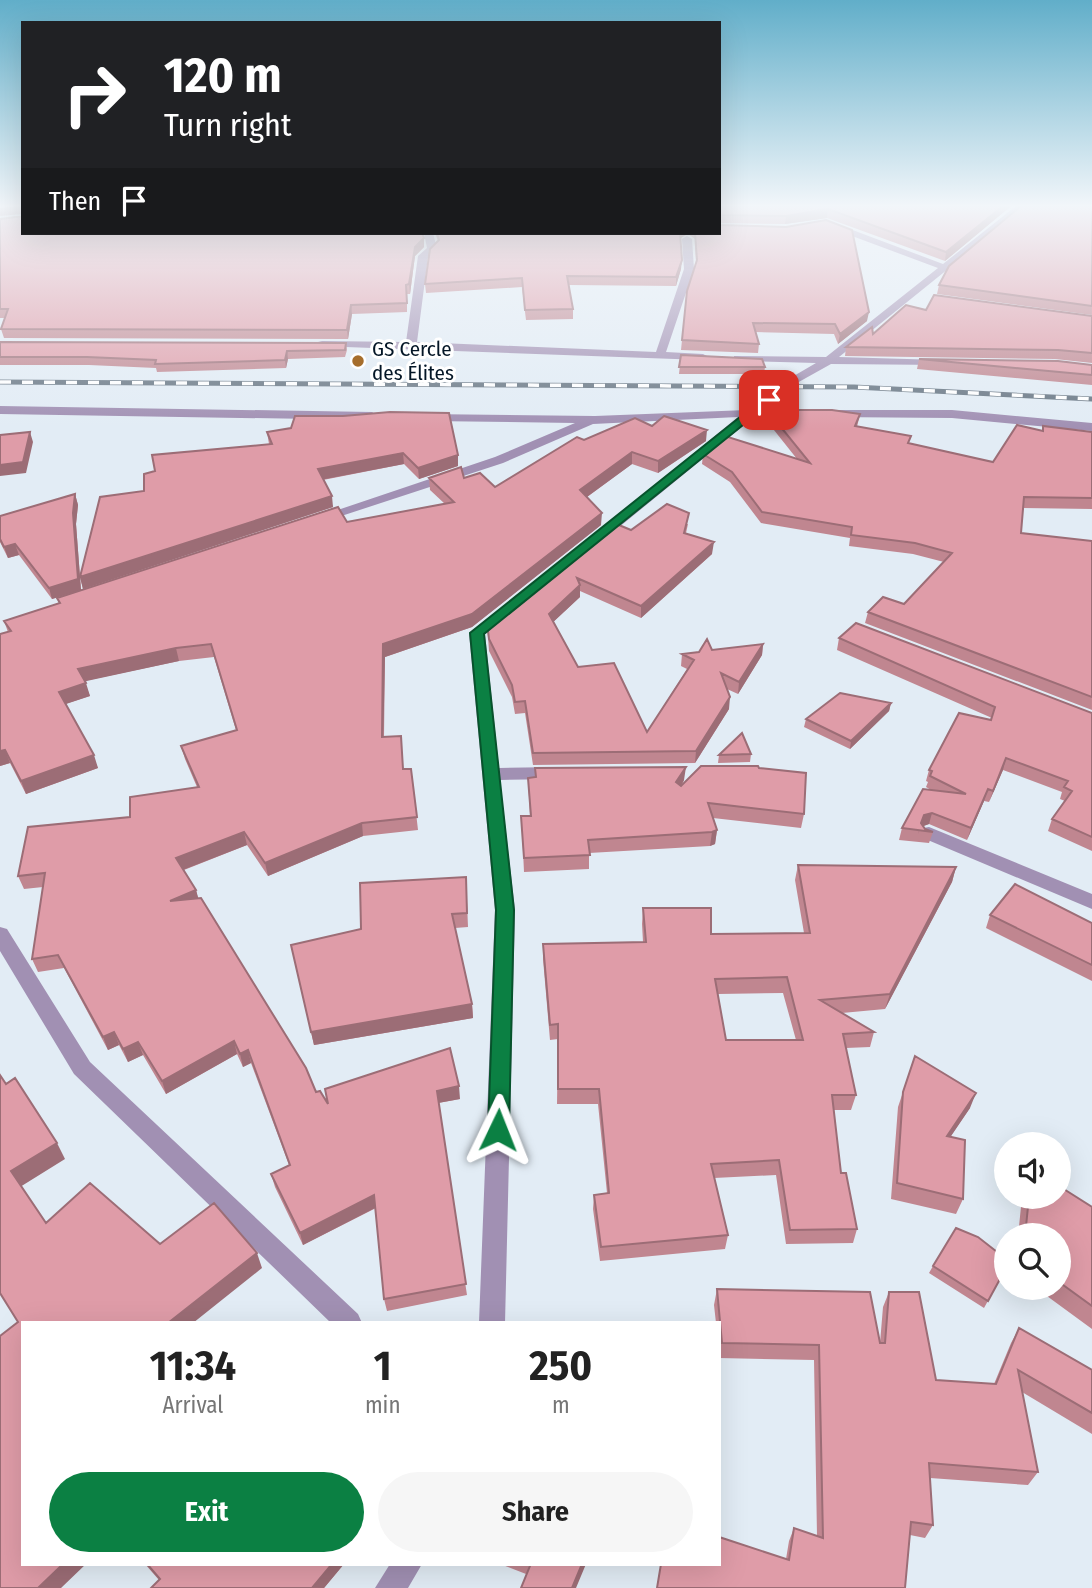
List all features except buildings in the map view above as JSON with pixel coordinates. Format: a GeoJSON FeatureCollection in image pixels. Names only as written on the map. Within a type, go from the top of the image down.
{"type":"FeatureCollection","features":[{"type":"Feature","properties":{"kind":"street"},"geometry":{"type":"LineString","coordinates":[[411,345],[420,280]]}},
{"type":"Feature","properties":{"kind":"street"},"geometry":{"type":"LineString","coordinates":[[660,355],[685,280]]}},
{"type":"Feature","properties":{"kind":"street"},"geometry":{"type":"LineString","coordinates":[[584,548],[761,413],[784,386],[826,362],[931,280]]}},
{"type":"Feature","properties":{"kind":"street"},"geometry":{"type":"LineString","coordinates":[[912,296],[925,298]]}},
{"type":"Feature","properties":{"kind":"street"},"geometry":{"type":"LineString","coordinates":[[315,344],[411,345],[715,357]]}},
{"type":"Feature","properties":{"kind":"street"},"geometry":{"type":"LineString","coordinates":[[729,358],[947,363]]}},
{"type":"Feature","properties":{"kind":"street"},"geometry":{"type":"LineString","coordinates":[[0,410],[387,416]]}},
{"type":"Feature","properties":{"kind":"street"},"geometry":{"type":"LineString","coordinates":[[415,417],[595,420],[761,413]]}},
{"type":"Feature","properties":{"kind":"street"},"geometry":{"type":"LineString","coordinates":[[820,414],[952,414],[1092,427]]}},
{"type":"Feature","properties":{"kind":"street"},"geometry":{"type":"LineString","coordinates":[[302,525],[499,460],[595,420]]}},
{"type":"Feature","properties":{"kind":"street"},"geometry":{"type":"LineString","coordinates":[[492,1321],[505,910],[477,633],[520,599]]}},
{"type":"Feature","properties":{"kind":"street"},"geometry":{"type":"LineString","coordinates":[[491,774],[571,773]]}},
{"type":"Feature","properties":{"kind":"street"},"geometry":{"type":"LineString","coordinates":[[929,833],[1092,902]]}},
{"type":"Feature","properties":{"kind":"street"},"geometry":{"type":"LineString","coordinates":[[0,934],[82,1068],[347,1321]]}},
{"type":"Feature","properties":{"kind":"street"},"geometry":{"type":"LineString","coordinates":[[390,1588],[406,1566]]}},
{"type":"Feature","properties":{"kind":"railway"},"geometry":{"type":"LineString","coordinates":[[0,382],[854,387],[1092,399]]}},
{"type":"Feature","properties":{"kind":"place","name":"GS Cercle des Élites"},"geometry":{"type":"Point","coordinates":[358,361]}},
{"type":"Feature","properties":{"kind":"route"},"geometry":{"type":"LineString","coordinates":[[498,1130],[505,910],[477,633],[769,400]]}}]}
